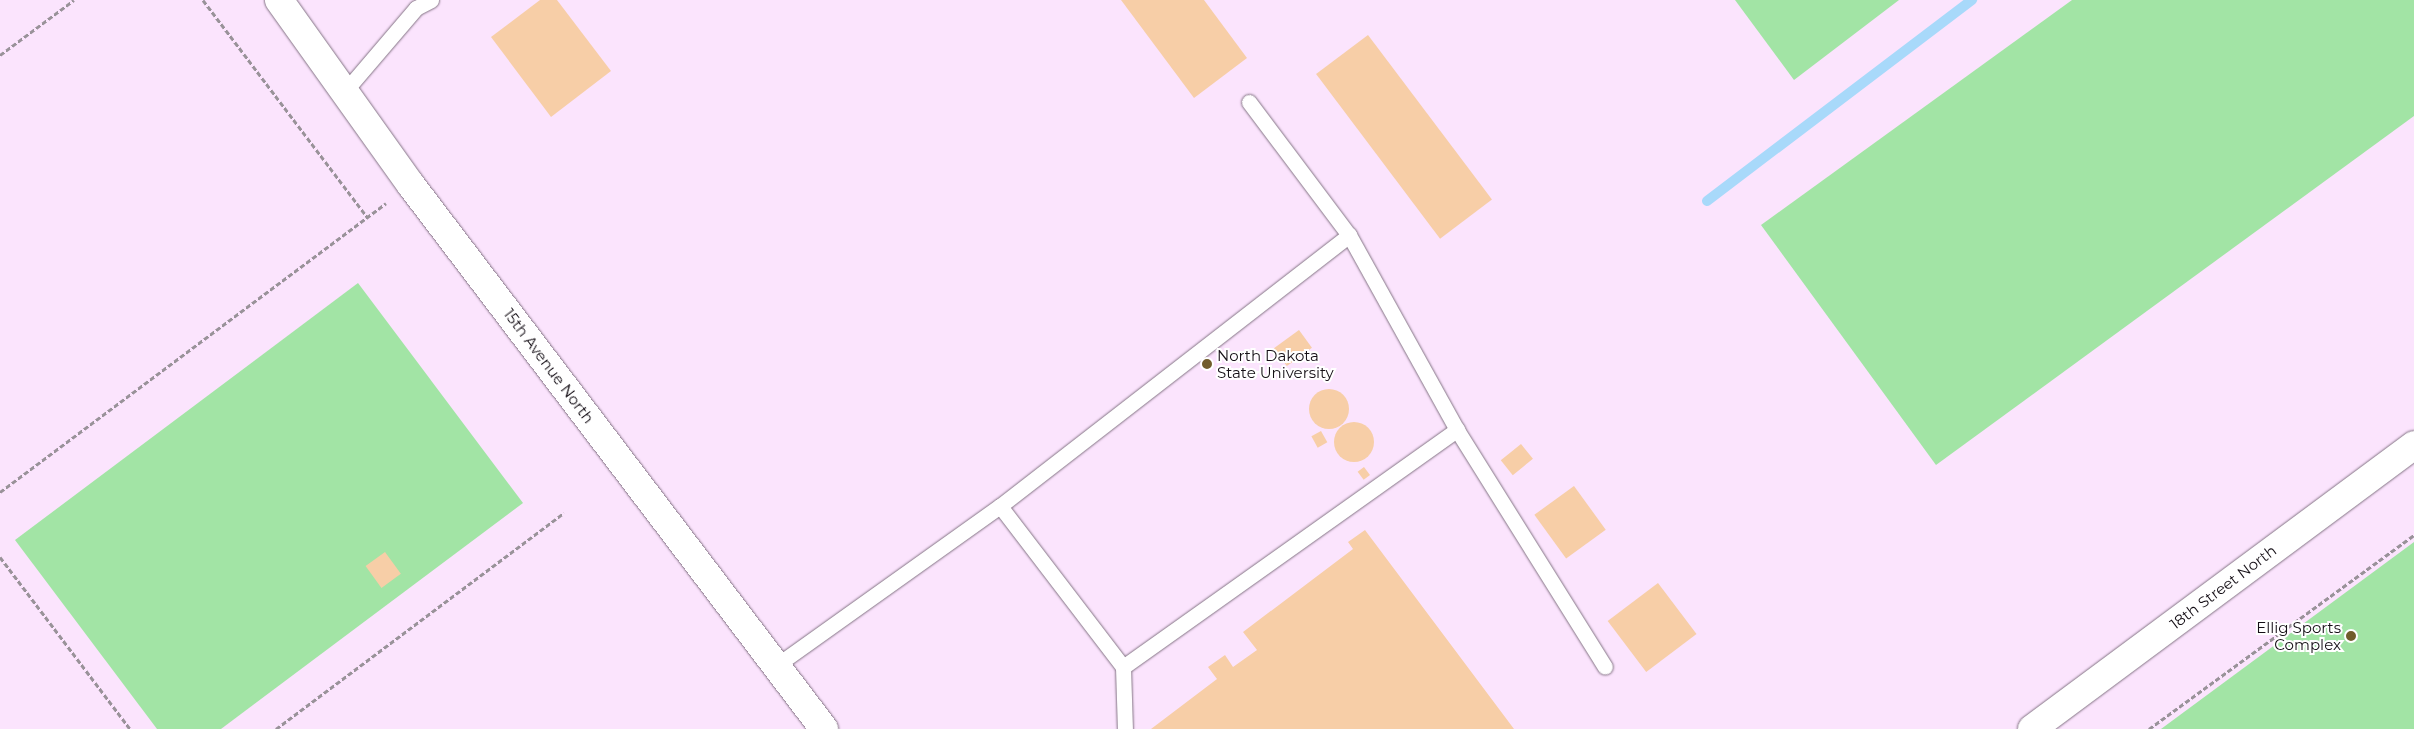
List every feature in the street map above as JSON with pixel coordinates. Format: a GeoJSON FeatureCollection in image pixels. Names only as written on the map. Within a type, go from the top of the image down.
{"type":"FeatureCollection","features":[{"type":"Feature","properties":{"kind":"street","name":"15th Avenue North"},"geometry":{"type":"LineString","coordinates":[[279,0],[346,90],[411,185],[824,729]]}},
{"type":"Feature","properties":{"kind":"street","name":"18th Street North"},"geometry":{"type":"LineString","coordinates":[[2032,729],[2414,445]]}},
{"type":"Feature","properties":{"kind":"lane"},"geometry":{"type":"LineString","coordinates":[[346,90],[413,4],[431,0]]}},
{"type":"Feature","properties":{"kind":"lane"},"geometry":{"type":"LineString","coordinates":[[1249,102],[1349,235],[1457,430],[1605,667]]}},
{"type":"Feature","properties":{"kind":"lane"},"geometry":{"type":"LineString","coordinates":[[777,665],[1000,506],[1349,235]]}},
{"type":"Feature","properties":{"kind":"lane"},"geometry":{"type":"LineString","coordinates":[[1123,667],[1457,430]]}},
{"type":"Feature","properties":{"kind":"lane"},"geometry":{"type":"LineString","coordinates":[[1000,506],[1123,667],[1125,729]]}},
{"type":"Feature","properties":{"kind":"path"},"geometry":{"type":"LineString","coordinates":[[0,55],[74,0]]}},
{"type":"Feature","properties":{"kind":"path"},"geometry":{"type":"LineString","coordinates":[[203,0],[368,217]]}},
{"type":"Feature","properties":{"kind":"path"},"geometry":{"type":"LineString","coordinates":[[0,492],[411,185]]}},
{"type":"Feature","properties":{"kind":"path"},"geometry":{"type":"LineString","coordinates":[[276,729],[564,513]]}},
{"type":"Feature","properties":{"kind":"path"},"geometry":{"type":"LineString","coordinates":[[2149,729],[2414,535]]}},
{"type":"Feature","properties":{"kind":"path"},"geometry":{"type":"LineString","coordinates":[[0,557],[130,729]]}},
{"type":"Feature","properties":{"kind":"shaded area","name":"North Dakota State University"},"geometry":{"type":"Polygon","coordinates":[[[0,0],[2414,0],[2414,729],[0,729],[0,0]]]}},
{"type":"Feature","properties":{"kind":"green space"},"geometry":{"type":"Polygon","coordinates":[[[1735,0],[1899,0],[1794,80],[1735,0]]]}},
{"type":"Feature","properties":{"kind":"green space"},"geometry":{"type":"Polygon","coordinates":[[[2072,0],[2414,0],[2414,116],[1936,465],[1761,225],[2072,0]]]}},
{"type":"Feature","properties":{"kind":"green space"},"geometry":{"type":"Polygon","coordinates":[[[358,283],[523,503],[221,729],[157,729],[15,540],[358,283]]]}},
{"type":"Feature","properties":{"kind":"green space","name":"Ellig Sports Complex"},"geometry":{"type":"Polygon","coordinates":[[[2414,542],[2414,729],[2161,729],[2414,542]]]}},
{"type":"Feature","properties":{"kind":"building"},"geometry":{"type":"Polygon","coordinates":[[[540,0],[557,0],[611,71],[551,117],[491,37],[540,0]]]}},
{"type":"Feature","properties":{"kind":"building"},"geometry":{"type":"Polygon","coordinates":[[[1121,0],[1204,0],[1247,58],[1194,98],[1121,0]]]}},
{"type":"Feature","properties":{"kind":"building"},"geometry":{"type":"Polygon","coordinates":[[[1368,35],[1492,200],[1440,239],[1316,74],[1368,35]]]}},
{"type":"Feature","properties":{"kind":"building"},"geometry":{"type":"Polygon","coordinates":[[[1299,330],[1312,348],[1287,366],[1274,348],[1299,330]]]}},
{"type":"Feature","properties":{"kind":"building"},"geometry":{"type":"Polygon","coordinates":[[[1325,389],[1333,389],[1340,392],[1346,398],[1349,409],[1346,420],[1340,426],[1333,429],[1325,429],[1318,426],[1312,420],[1309,413],[1309,405],[1312,398],[1318,392],[1325,389]]]}},
{"type":"Feature","properties":{"kind":"building"},"geometry":{"type":"Polygon","coordinates":[[[1350,422],[1358,422],[1365,425],[1371,431],[1374,442],[1371,453],[1365,459],[1358,462],[1350,462],[1343,459],[1337,453],[1334,446],[1334,438],[1337,431],[1343,425],[1350,422]]]}},
{"type":"Feature","properties":{"kind":"building"},"geometry":{"type":"Polygon","coordinates":[[[1321,431],[1327,442],[1318,448],[1311,436],[1321,431]]]}},
{"type":"Feature","properties":{"kind":"building"},"geometry":{"type":"Polygon","coordinates":[[[1521,444],[1533,459],[1513,475],[1501,460],[1521,444]]]}},
{"type":"Feature","properties":{"kind":"building"},"geometry":{"type":"Polygon","coordinates":[[[1364,467],[1370,475],[1364,480],[1358,472],[1364,467]]]}},
{"type":"Feature","properties":{"kind":"building"},"geometry":{"type":"Polygon","coordinates":[[[1574,486],[1606,530],[1566,558],[1534,515],[1574,486]]]}},
{"type":"Feature","properties":{"kind":"building"},"geometry":{"type":"Polygon","coordinates":[[[1365,530],[1514,729],[1151,729],[1217,679],[1208,667],[1225,655],[1233,667],[1257,650],[1243,632],[1353,549],[1348,542],[1365,530]]]}},
{"type":"Feature","properties":{"kind":"building"},"geometry":{"type":"Polygon","coordinates":[[[385,552],[401,574],[381,588],[366,566],[385,552]]]}},
{"type":"Feature","properties":{"kind":"building"},"geometry":{"type":"Polygon","coordinates":[[[1658,583],[1697,634],[1646,672],[1608,621],[1658,583]]]}},
{"type":"Feature","properties":{"kind":"waterway"},"geometry":{"type":"LineString","coordinates":[[1707,201],[1972,0]]}},
{"type":"Feature","properties":{"kind":"place","name":"North Dakota State University"},"geometry":{"type":"Point","coordinates":[1207,364]}},
{"type":"Feature","properties":{"kind":"place","name":"Ellig Sports Complex"},"geometry":{"type":"Point","coordinates":[2351,636]}}]}
